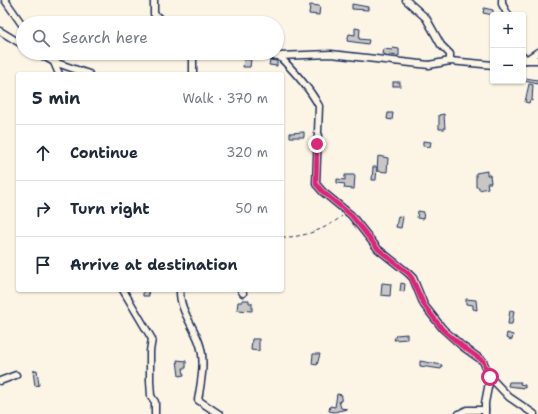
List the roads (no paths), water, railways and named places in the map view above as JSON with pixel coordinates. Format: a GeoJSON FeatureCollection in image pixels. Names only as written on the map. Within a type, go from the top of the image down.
{"type":"FeatureCollection","features":[{"type":"Feature","properties":{"kind":"street"},"geometry":{"type":"LineString","coordinates":[[5,0],[16,16]]}},
{"type":"Feature","properties":{"kind":"street"},"geometry":{"type":"LineString","coordinates":[[154,0],[154,14],[156,16]]}},
{"type":"Feature","properties":{"kind":"street"},"geometry":{"type":"LineString","coordinates":[[406,0],[426,18],[441,45],[450,54],[450,61]]}},
{"type":"Feature","properties":{"kind":"street"},"geometry":{"type":"LineString","coordinates":[[502,0],[502,4],[506,12]]}},
{"type":"Feature","properties":{"kind":"street"},"geometry":{"type":"LineString","coordinates":[[0,32],[16,41]]}},
{"type":"Feature","properties":{"kind":"street"},"geometry":{"type":"LineString","coordinates":[[526,58],[538,52]]}},
{"type":"Feature","properties":{"kind":"street"},"geometry":{"type":"LineString","coordinates":[[284,56],[331,54],[428,64],[450,61],[490,65]]}},
{"type":"Feature","properties":{"kind":"street"},"geometry":{"type":"LineString","coordinates":[[526,59],[538,60]]}},
{"type":"Feature","properties":{"kind":"street"},"geometry":{"type":"LineString","coordinates":[[50,60],[83,72]]}},
{"type":"Feature","properties":{"kind":"street"},"geometry":{"type":"LineString","coordinates":[[193,60],[193,72]]}},
{"type":"Feature","properties":{"kind":"street"},"geometry":{"type":"LineString","coordinates":[[283,60],[294,71],[319,106],[316,184],[323,192],[347,212],[378,249],[412,278],[424,305],[443,330],[483,361],[490,377],[509,397],[534,414]]}},
{"type":"Feature","properties":{"kind":"street"},"geometry":{"type":"LineString","coordinates":[[54,62],[58,72]]}},
{"type":"Feature","properties":{"kind":"street"},"geometry":{"type":"LineString","coordinates":[[123,292],[152,339],[150,351],[150,381],[151,396],[155,402],[155,414]]}},
{"type":"Feature","properties":{"kind":"street"},"geometry":{"type":"LineString","coordinates":[[180,292],[184,313],[200,344],[203,373],[198,400],[219,414]]}},
{"type":"Feature","properties":{"kind":"street"},"geometry":{"type":"LineString","coordinates":[[0,381],[16,374]]}},
{"type":"Feature","properties":{"kind":"street"},"geometry":{"type":"LineString","coordinates":[[459,414],[476,409],[485,412],[490,377]]}}]}
